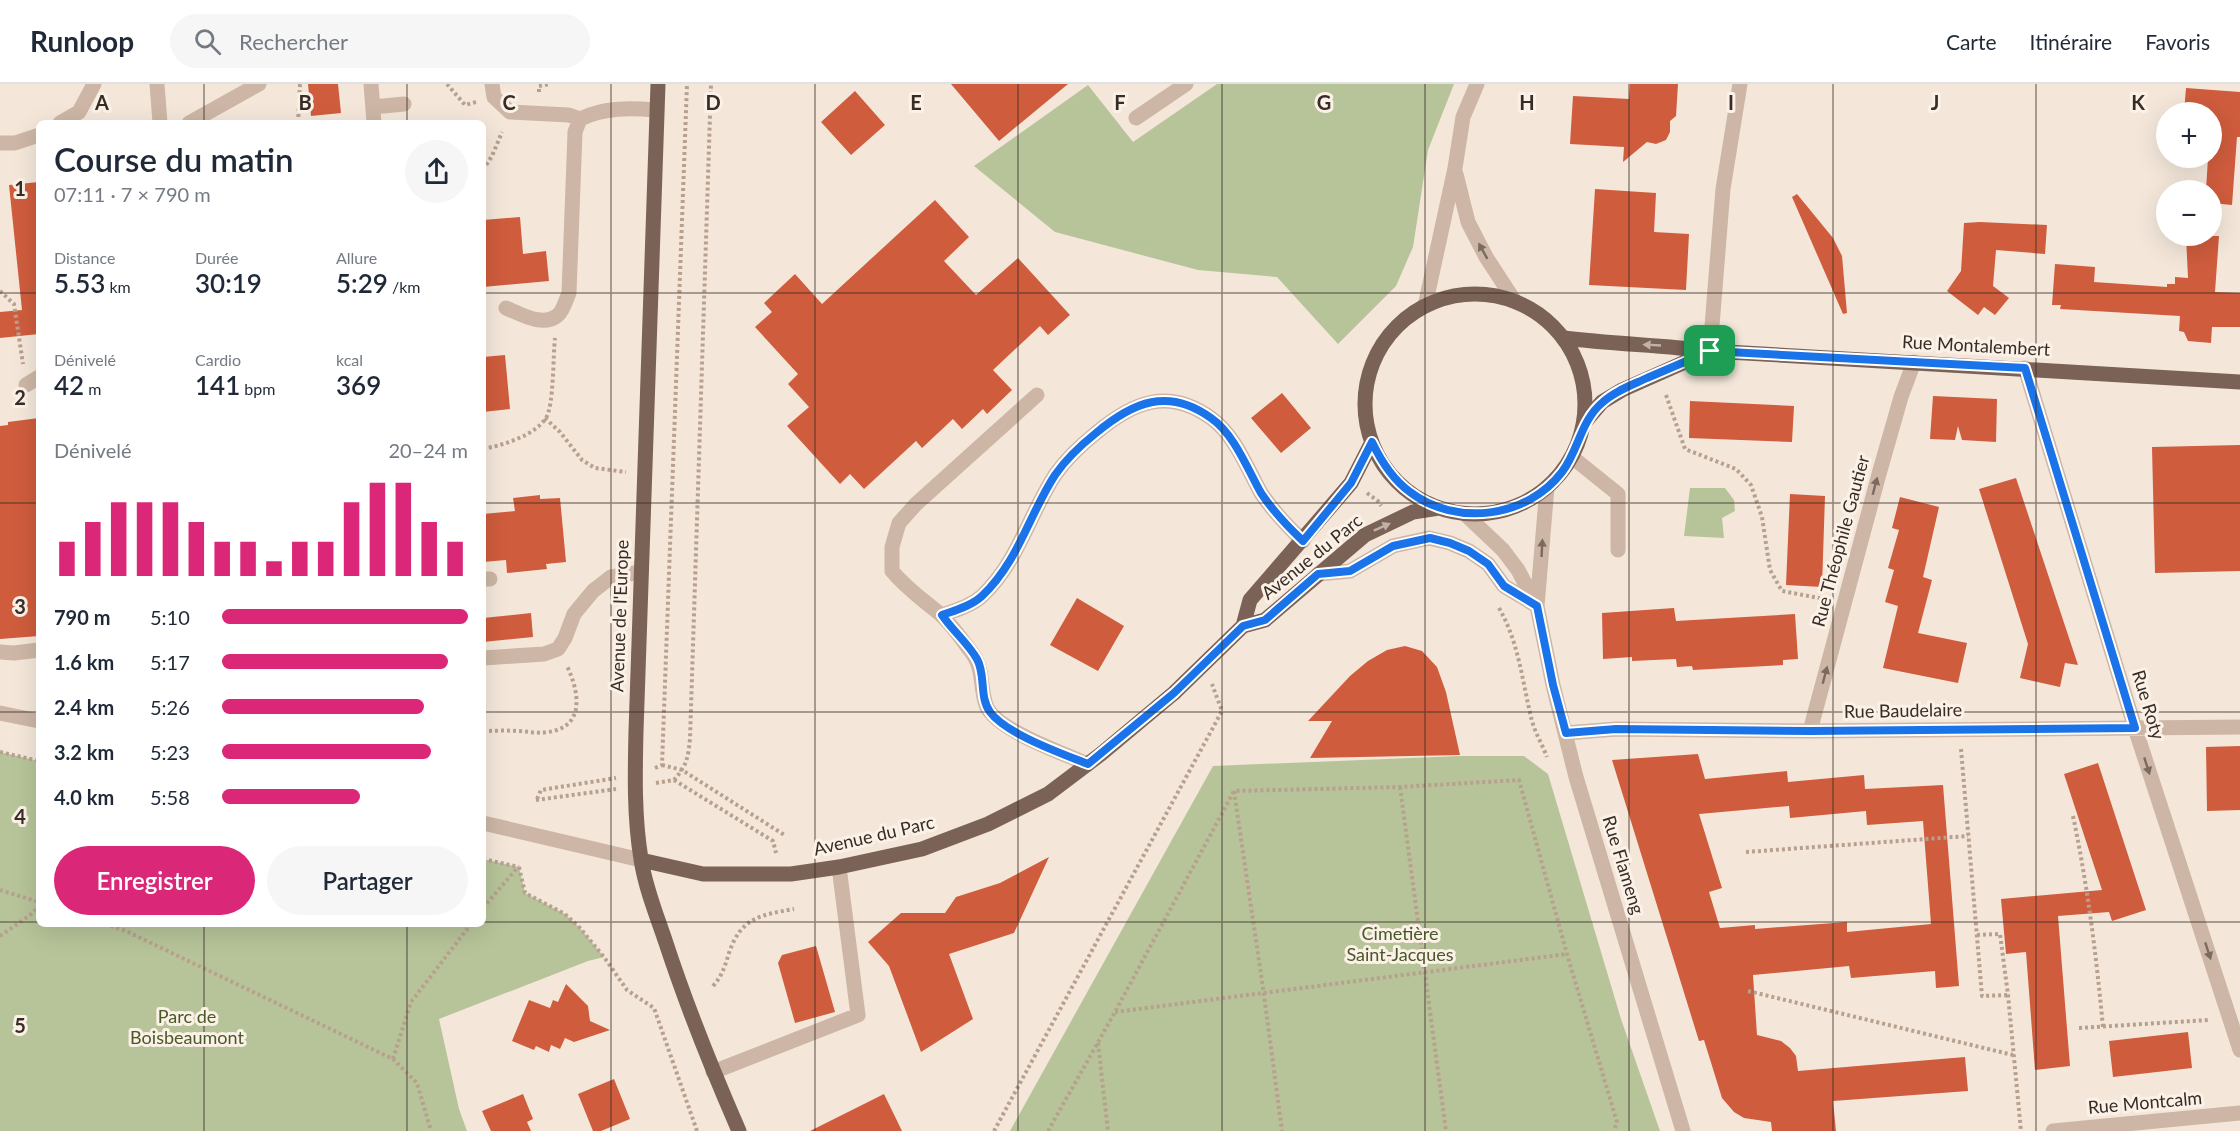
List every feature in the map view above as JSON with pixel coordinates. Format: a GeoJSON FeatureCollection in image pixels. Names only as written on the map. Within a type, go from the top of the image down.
{"type":"FeatureCollection","features":[{"type":"Feature","properties":{"kind":"main road","name":"Avenue de l'Europe"},"geometry":{"type":"LineString","coordinates":[[658,84],[635,786],[641,860],[684,998],[739,1131]]}},
{"type":"Feature","properties":{"kind":"main road"},"geometry":{"type":"LineString","coordinates":[[1469,294],[1492,295],[1514,300],[1542,316],[1564,338],[1579,364],[1585,393],[1584,423],[1572,457],[1562,473],[1547,488],[1509,509],[1487,514],[1465,514],[1439,508],[1424,501],[1398,482],[1387,470],[1372,442],[1367,418],[1366,394],[1373,364],[1389,336],[1399,324],[1425,306],[1454,296],[1469,294]]}},
{"type":"Feature","properties":{"kind":"main road","name":"Rue Montalembert"},"geometry":{"type":"LineString","coordinates":[[1564,338],[1610,344],[1653,344],[1710,351],[2240,382]]}},
{"type":"Feature","properties":{"kind":"main road","name":"Rue Montalembert"},"geometry":{"type":"LineString","coordinates":[[1584,423],[1602,402],[1622,390],[1710,351]]}},
{"type":"Feature","properties":{"kind":"main road","name":"Avenue du Parc"},"geometry":{"type":"LineString","coordinates":[[1243,626],[1250,600],[1351,483],[1372,442]]}},
{"type":"Feature","properties":{"kind":"main road","name":"Avenue du Parc"},"geometry":{"type":"LineString","coordinates":[[641,860],[703,874],[781,874],[838,867],[922,849],[988,825],[1048,794],[1088,764],[1174,693],[1243,626],[1265,620],[1365,535],[1413,512],[1439,508]]}},
{"type":"Feature","properties":{"kind":"street"},"geometry":{"type":"LineString","coordinates":[[65,120],[79,112],[94,84]]}},
{"type":"Feature","properties":{"kind":"street"},"geometry":{"type":"LineString","coordinates":[[157,84],[160,120]]}},
{"type":"Feature","properties":{"kind":"street"},"geometry":{"type":"LineString","coordinates":[[194,120],[259,84]]}},
{"type":"Feature","properties":{"kind":"street"},"geometry":{"type":"LineString","coordinates":[[371,84],[374,115],[404,104]]}},
{"type":"Feature","properties":{"kind":"street"},"geometry":{"type":"LineString","coordinates":[[1136,118],[1186,84]]}},
{"type":"Feature","properties":{"kind":"street"},"geometry":{"type":"LineString","coordinates":[[1425,306],[1455,168],[1463,117],[1477,84]]}},
{"type":"Feature","properties":{"kind":"street"},"geometry":{"type":"LineString","coordinates":[[1710,351],[1723,189],[1740,84]]}},
{"type":"Feature","properties":{"kind":"street"},"geometry":{"type":"LineString","coordinates":[[493,90],[510,111],[580,119],[592,113],[614,109],[657,110]]}},
{"type":"Feature","properties":{"kind":"street"},"geometry":{"type":"LineString","coordinates":[[506,308],[535,320],[551,319],[560,314],[569,293],[575,132],[580,119]]}},
{"type":"Feature","properties":{"kind":"street"},"geometry":{"type":"LineString","coordinates":[[0,143],[15,143],[36,136]]}},
{"type":"Feature","properties":{"kind":"street"},"geometry":{"type":"LineString","coordinates":[[1455,168],[1468,222],[1486,257],[1514,300]]}},
{"type":"Feature","properties":{"kind":"street","name":"Rue Théophile Gautier"},"geometry":{"type":"LineString","coordinates":[[1810,731],[1888,441],[1914,362]]}},
{"type":"Feature","properties":{"kind":"street","name":"Rue Roty"},"geometry":{"type":"LineString","coordinates":[[2025,368],[2135,728],[2240,1050]]}},
{"type":"Feature","properties":{"kind":"street"},"geometry":{"type":"LineString","coordinates":[[1037,395],[916,504],[899,523],[892,547],[892,571],[906,588],[946,621],[977,659],[986,707],[992,715],[1011,729],[1047,748],[1088,764]]}},
{"type":"Feature","properties":{"kind":"street"},"geometry":{"type":"LineString","coordinates":[[946,621],[982,597],[1006,569],[1055,475],[1081,446],[1112,419],[1135,406],[1153,401],[1191,405],[1213,419],[1230,438],[1262,494],[1281,519],[1303,541]]}},
{"type":"Feature","properties":{"kind":"street"},"geometry":{"type":"LineString","coordinates":[[1572,457],[1618,494],[1618,550]]}},
{"type":"Feature","properties":{"kind":"street","name":"Rue Flameng"},"geometry":{"type":"LineString","coordinates":[[1547,488],[1537,606],[1553,685],[1576,777],[1683,1131]]}},
{"type":"Feature","properties":{"kind":"street","name":"Rue Flameng"},"geometry":{"type":"LineString","coordinates":[[1465,514],[1503,550],[1518,570],[1537,606]]}},
{"type":"Feature","properties":{"kind":"street"},"geometry":{"type":"LineString","coordinates":[[1318,574],[1350,571],[1393,546],[1430,538],[1469,551],[1488,564],[1504,586],[1537,606]]}},
{"type":"Feature","properties":{"kind":"street"},"geometry":{"type":"LineString","coordinates":[[486,658],[544,654],[558,649],[566,638],[574,614],[593,591],[611,577],[641,572]]}},
{"type":"Feature","properties":{"kind":"street"},"geometry":{"type":"LineString","coordinates":[[0,652],[36,650]]}},
{"type":"Feature","properties":{"kind":"street"},"geometry":{"type":"LineString","coordinates":[[0,712],[36,720]]}},
{"type":"Feature","properties":{"kind":"street","name":"Rue Baudelaire"},"geometry":{"type":"LineString","coordinates":[[1566,733],[1616,729],[1810,731],[2240,727]]}},
{"type":"Feature","properties":{"kind":"street","name":"Avenue du Parc"},"geometry":{"type":"LineString","coordinates":[[486,824],[641,860]]}},
{"type":"Feature","properties":{"kind":"street"},"geometry":{"type":"LineString","coordinates":[[713,1072],[858,1015],[838,867]]}},
{"type":"Feature","properties":{"kind":"street","name":"Rue Montcalm"},"geometry":{"type":"LineString","coordinates":[[2053,1131],[2240,1113]]}},
{"type":"Feature","properties":{"kind":"path"},"geometry":{"type":"LineString","coordinates":[[298,120],[300,84]]}},
{"type":"Feature","properties":{"kind":"path"},"geometry":{"type":"LineString","coordinates":[[447,84],[465,105],[493,90]]}},
{"type":"Feature","properties":{"kind":"path"},"geometry":{"type":"LineString","coordinates":[[674,780],[687,762],[690,739],[711,84]]}},
{"type":"Feature","properties":{"kind":"path"},"geometry":{"type":"LineString","coordinates":[[486,165],[510,111]]}},
{"type":"Feature","properties":{"kind":"path"},"geometry":{"type":"LineString","coordinates":[[0,291],[14,304],[32,381]]}},
{"type":"Feature","properties":{"kind":"path"},"geometry":{"type":"LineString","coordinates":[[486,448],[528,433],[545,418],[550,407],[555,335]]}},
{"type":"Feature","properties":{"kind":"path"},"geometry":{"type":"LineString","coordinates":[[1659,398],[1667,395],[1684,449],[1736,469],[1751,485],[1762,517],[1770,570],[1782,591],[1814,595],[1844,606]]}},
{"type":"Feature","properties":{"kind":"path"},"geometry":{"type":"LineString","coordinates":[[545,418],[560,432],[582,460],[595,468],[625,472]]}},
{"type":"Feature","properties":{"kind":"path"},"geometry":{"type":"LineString","coordinates":[[1497,605],[1508,623],[1518,652],[1532,722],[1549,764]]}},
{"type":"Feature","properties":{"kind":"path"},"geometry":{"type":"LineString","coordinates":[[486,731],[551,732],[568,723],[576,712],[578,702],[574,681],[558,649]]}},
{"type":"Feature","properties":{"kind":"path"},"geometry":{"type":"LineString","coordinates":[[994,1131],[1222,711],[1205,663]]}},
{"type":"Feature","properties":{"kind":"path"},"geometry":{"type":"LineString","coordinates":[[1959,730],[1982,996],[2008,994]]}},
{"type":"Feature","properties":{"kind":"path"},"geometry":{"type":"LineString","coordinates":[[0,753],[36,760]]}},
{"type":"Feature","properties":{"kind":"path"},"geometry":{"type":"LineString","coordinates":[[662,765],[682,770],[786,836]]}},
{"type":"Feature","properties":{"kind":"path"},"geometry":{"type":"LineString","coordinates":[[536,800],[674,780],[773,841],[781,874]]}},
{"type":"Feature","properties":{"kind":"path"},"geometry":{"type":"LineString","coordinates":[[1234,790],[1400,787],[1519,780],[1617,1122],[1614,1131]]}},
{"type":"Feature","properties":{"kind":"path"},"geometry":{"type":"LineString","coordinates":[[1400,787],[1446,1131]]}},
{"type":"Feature","properties":{"kind":"path"},"geometry":{"type":"LineString","coordinates":[[1234,790],[1282,1131]]}},
{"type":"Feature","properties":{"kind":"path"},"geometry":{"type":"LineString","coordinates":[[1048,1131],[1115,1012],[1234,790]]}},
{"type":"Feature","properties":{"kind":"path"},"geometry":{"type":"LineString","coordinates":[[2073,816],[2094,933],[2103,1027]]}},
{"type":"Feature","properties":{"kind":"path"},"geometry":{"type":"LineString","coordinates":[[1746,852],[1968,836]]}},
{"type":"Feature","properties":{"kind":"path"},"geometry":{"type":"LineString","coordinates":[[486,860],[519,867]]}},
{"type":"Feature","properties":{"kind":"path"},"geometry":{"type":"LineString","coordinates":[[486,906],[519,867]]}},
{"type":"Feature","properties":{"kind":"path"},"geometry":{"type":"LineString","coordinates":[[519,867],[525,893],[565,914],[604,957],[627,990],[654,1008],[697,1131]]}},
{"type":"Feature","properties":{"kind":"path"},"geometry":{"type":"LineString","coordinates":[[0,890],[36,901]]}},
{"type":"Feature","properties":{"kind":"path"},"geometry":{"type":"LineString","coordinates":[[713,986],[721,977],[735,938],[743,927],[752,919],[763,914],[794,909]]}},
{"type":"Feature","properties":{"kind":"path"},"geometry":{"type":"LineString","coordinates":[[0,936],[36,910]]}},
{"type":"Feature","properties":{"kind":"path"},"geometry":{"type":"LineString","coordinates":[[114,927],[393,1059],[417,1083],[431,1131]]}},
{"type":"Feature","properties":{"kind":"path"},"geometry":{"type":"LineString","coordinates":[[393,1059],[411,1002],[469,927]]}},
{"type":"Feature","properties":{"kind":"path"},"geometry":{"type":"LineString","coordinates":[[1977,935],[2000,934],[2021,1131]]}},
{"type":"Feature","properties":{"kind":"path"},"geometry":{"type":"LineString","coordinates":[[1115,1012],[1264,995],[1567,954]]}},
{"type":"Feature","properties":{"kind":"path"},"geometry":{"type":"LineString","coordinates":[[1748,991],[2013,1055]]}},
{"type":"Feature","properties":{"kind":"path"},"geometry":{"type":"LineString","coordinates":[[2079,1028],[2229,1018]]}},
{"type":"Feature","properties":{"kind":"path"},"geometry":{"type":"LineString","coordinates":[[1098,1043],[1108,1131]]}},
{"type":"Feature","properties":{"kind":"green space"},"geometry":{"type":"Polygon","coordinates":[[[1217,84],[1454,84],[1428,150],[1413,247],[1396,286],[1338,344],[1277,277],[1198,270],[1055,232],[974,166],[1088,85],[1133,142],[1217,84]]]}},
{"type":"Feature","properties":{"kind":"green space"},"geometry":{"type":"Polygon","coordinates":[[[1690,488],[1725,488],[1734,500],[1735,511],[1722,518],[1724,538],[1684,536],[1690,488]]]}},
{"type":"Feature","properties":{"kind":"green space","name":"Parc de Boisbeaumont"},"geometry":{"type":"Polygon","coordinates":[[[0,752],[36,760],[36,927],[486,927],[486,860],[519,867],[525,893],[565,914],[604,957],[588,961],[439,1019],[459,1109],[467,1131],[0,1131],[0,752]]]}},
{"type":"Feature","properties":{"kind":"green space","name":"Cimetière Saint-Jacques"},"geometry":{"type":"Polygon","coordinates":[[[1460,756],[1524,756],[1548,774],[1621,1019],[1660,1131],[1010,1131],[1213,766],[1460,756]]]}},
{"type":"Feature","properties":{"kind":"building"},"geometry":{"type":"Polygon","coordinates":[[[308,84],[338,84],[341,113],[311,116],[308,84]]]}},
{"type":"Feature","properties":{"kind":"building"},"geometry":{"type":"Polygon","coordinates":[[[951,84],[1068,84],[999,141],[951,84]]]}},
{"type":"Feature","properties":{"kind":"building"},"geometry":{"type":"Polygon","coordinates":[[[1630,84],[1678,84],[1676,116],[1670,121],[1670,132],[1666,140],[1656,144],[1647,142],[1623,162],[1624,147],[1570,144],[1573,96],[1629,99],[1630,84]]]}},
{"type":"Feature","properties":{"kind":"building"},"geometry":{"type":"Polygon","coordinates":[[[2186,88],[2240,92],[2240,137],[2237,137],[2232,205],[2222,204],[2222,180],[2207,180],[2207,168],[2222,168],[2222,102],[2185,102],[2186,88]]]}},
{"type":"Feature","properties":{"kind":"building"},"geometry":{"type":"Polygon","coordinates":[[[855,91],[885,125],[851,155],[821,122],[855,91]]]}},
{"type":"Feature","properties":{"kind":"building"},"geometry":{"type":"Polygon","coordinates":[[[36,182],[36,334],[0,338],[0,312],[22,310],[9,185],[36,182]]]}},
{"type":"Feature","properties":{"kind":"building"},"geometry":{"type":"Polygon","coordinates":[[[1595,189],[1656,193],[1654,232],[1689,234],[1686,290],[1589,285],[1595,189]]]}},
{"type":"Feature","properties":{"kind":"building"},"geometry":{"type":"Polygon","coordinates":[[[1797,194],[1833,238],[1842,256],[1847,313],[1843,314],[1792,197],[1797,194]]]}},
{"type":"Feature","properties":{"kind":"building"},"geometry":{"type":"Polygon","coordinates":[[[935,200],[969,237],[944,261],[976,295],[1018,258],[1070,315],[1048,335],[1040,326],[993,370],[1012,390],[987,414],[983,409],[962,429],[953,419],[922,448],[916,441],[864,489],[850,474],[840,484],[787,426],[809,407],[788,384],[798,374],[755,327],[772,312],[764,303],[795,274],[822,304],[935,200]]]}},
{"type":"Feature","properties":{"kind":"building"},"geometry":{"type":"Polygon","coordinates":[[[520,217],[523,254],[546,251],[549,281],[486,287],[486,220],[520,217]]]}},
{"type":"Feature","properties":{"kind":"building"},"geometry":{"type":"Polygon","coordinates":[[[1964,223],[2047,225],[2045,254],[1996,250],[1993,286],[2009,298],[1995,315],[1984,307],[1978,315],[1947,291],[1961,271],[1964,223]]]}},
{"type":"Feature","properties":{"kind":"building"},"geometry":{"type":"Polygon","coordinates":[[[2186,246],[2218,246],[2215,292],[2240,293],[2240,327],[2212,327],[2211,343],[2188,341],[2184,332],[2179,331],[2180,316],[2060,309],[2061,305],[2052,305],[2055,264],[2095,267],[2094,282],[2167,287],[2167,284],[2175,284],[2175,277],[2188,278],[2186,246]]]}},
{"type":"Feature","properties":{"kind":"building"},"geometry":{"type":"Polygon","coordinates":[[[505,355],[510,409],[486,412],[486,357],[505,355]]]}},
{"type":"Feature","properties":{"kind":"building"},"geometry":{"type":"Polygon","coordinates":[[[1282,393],[1311,428],[1281,453],[1251,418],[1282,393]]]}},
{"type":"Feature","properties":{"kind":"building"},"geometry":{"type":"Polygon","coordinates":[[[1933,396],[1997,399],[1996,442],[1962,440],[1958,426],[1955,440],[1930,439],[1933,396]]]}},
{"type":"Feature","properties":{"kind":"building"},"geometry":{"type":"Polygon","coordinates":[[[1690,401],[1794,406],[1792,442],[1689,438],[1690,401]]]}},
{"type":"Feature","properties":{"kind":"building"},"geometry":{"type":"Polygon","coordinates":[[[36,418],[36,636],[0,639],[0,426],[8,425],[8,422],[36,418]]]}},
{"type":"Feature","properties":{"kind":"building"},"geometry":{"type":"Polygon","coordinates":[[[2240,445],[2240,571],[2155,573],[2152,447],[2240,445]]]}},
{"type":"Feature","properties":{"kind":"building"},"geometry":{"type":"Polygon","coordinates":[[[2016,478],[2078,665],[2065,663],[2060,687],[2020,678],[2028,644],[1979,489],[2016,478]]]}},
{"type":"Feature","properties":{"kind":"building"},"geometry":{"type":"Polygon","coordinates":[[[1790,494],[1825,496],[1822,587],[1786,585],[1790,494]]]}},
{"type":"Feature","properties":{"kind":"building"},"geometry":{"type":"Polygon","coordinates":[[[540,495],[540,499],[560,498],[566,562],[546,564],[547,569],[507,573],[506,560],[486,562],[486,514],[515,511],[513,498],[540,495]]]}},
{"type":"Feature","properties":{"kind":"building"},"geometry":{"type":"Polygon","coordinates":[[[1900,497],[1939,507],[1923,577],[1932,580],[1918,633],[1967,643],[1958,683],[1883,668],[1898,606],[1885,602],[1894,570],[1888,568],[1899,530],[1892,528],[1900,497]]]}},
{"type":"Feature","properties":{"kind":"building"},"geometry":{"type":"Polygon","coordinates":[[[1077,598],[1124,626],[1098,671],[1050,645],[1077,598]]]}},
{"type":"Feature","properties":{"kind":"building"},"geometry":{"type":"Polygon","coordinates":[[[1674,608],[1676,621],[1795,614],[1798,659],[1783,660],[1783,665],[1693,670],[1692,666],[1677,667],[1676,659],[1632,661],[1632,657],[1603,659],[1602,613],[1674,608]]]}},
{"type":"Feature","properties":{"kind":"building"},"geometry":{"type":"Polygon","coordinates":[[[531,613],[533,637],[486,642],[486,618],[531,613]]]}},
{"type":"Feature","properties":{"kind":"building"},"geometry":{"type":"Polygon","coordinates":[[[1405,646],[1422,651],[1437,667],[1446,692],[1460,755],[1310,758],[1332,721],[1308,721],[1350,676],[1368,661],[1387,650],[1405,646]]]}},
{"type":"Feature","properties":{"kind":"building"},"geometry":{"type":"Polygon","coordinates":[[[2240,746],[2240,810],[2207,811],[2206,747],[2240,746]]]}},
{"type":"Feature","properties":{"kind":"building"},"geometry":{"type":"Polygon","coordinates":[[[1698,754],[1705,779],[1787,771],[1788,782],[1864,775],[1865,789],[1943,785],[1959,986],[1936,988],[1935,971],[1851,978],[1849,966],[1753,975],[1757,1035],[1781,1041],[1790,1048],[1796,1056],[1798,1071],[1965,1057],[1968,1091],[1833,1101],[1836,1131],[1772,1131],[1771,1122],[1744,1118],[1734,1112],[1722,1098],[1704,1040],[1699,1041],[1612,760],[1698,754]],[[1789,806],[1699,814],[1722,888],[1709,892],[1720,928],[1755,925],[1755,929],[1847,922],[1847,932],[1931,924],[1923,821],[1867,825],[1866,811],[1790,818],[1789,806]]]}},
{"type":"Feature","properties":{"kind":"building"},"geometry":{"type":"Polygon","coordinates":[[[2098,763],[2146,910],[2112,921],[2109,912],[2058,916],[2070,1066],[2035,1070],[2026,952],[2006,954],[2001,899],[2102,890],[2064,774],[2098,763]]]}},
{"type":"Feature","properties":{"kind":"building"},"geometry":{"type":"Polygon","coordinates":[[[1049,857],[1014,933],[949,954],[973,1019],[921,1052],[889,966],[868,942],[901,913],[945,913],[956,897],[1000,883],[1049,857]]]}},
{"type":"Feature","properties":{"kind":"building"},"geometry":{"type":"Polygon","coordinates":[[[816,946],[835,1012],[795,1023],[778,963],[782,955],[816,946]]]}},
{"type":"Feature","properties":{"kind":"building"},"geometry":{"type":"Polygon","coordinates":[[[566,984],[588,1006],[590,1021],[610,1030],[574,1042],[565,1038],[560,1049],[551,1045],[549,1052],[536,1046],[534,1050],[512,1041],[529,1000],[550,1008],[553,1000],[558,1002],[566,984]]]}},
{"type":"Feature","properties":{"kind":"building"},"geometry":{"type":"Polygon","coordinates":[[[2188,1032],[2192,1068],[2113,1077],[2109,1041],[2188,1032]]]}},
{"type":"Feature","properties":{"kind":"building"},"geometry":{"type":"Polygon","coordinates":[[[614,1079],[630,1119],[601,1131],[593,1131],[578,1094],[614,1079]]]}},
{"type":"Feature","properties":{"kind":"building"},"geometry":{"type":"Polygon","coordinates":[[[523,1094],[533,1119],[527,1122],[531,1131],[491,1131],[482,1111],[523,1094]]]}},
{"type":"Feature","properties":{"kind":"building"},"geometry":{"type":"Polygon","coordinates":[[[884,1094],[902,1131],[810,1131],[884,1094]]]}},
{"type":"Feature","properties":{"kind":"route"},"geometry":{"type":"LineString","coordinates":[[1710,351],[1953,366],[2025,368],[2135,728],[1810,731],[1616,729],[1566,733],[1553,685],[1537,606],[1504,586],[1488,564],[1469,551],[1430,538],[1393,546],[1350,571],[1318,574],[1265,620],[1243,626],[1174,693],[1088,764],[1047,748],[1011,729],[992,715],[986,707],[977,659],[942,615],[966,607],[982,597],[1006,569],[1020,546],[1055,475],[1081,446],[1112,419],[1135,406],[1153,401],[1169,401],[1191,405],[1213,419],[1230,438],[1262,494],[1281,519],[1303,541],[1351,483],[1372,442],[1387,470],[1410,493],[1424,501],[1439,508],[1465,514],[1487,514],[1509,509],[1547,488],[1562,473],[1572,457],[1584,423],[1602,402],[1622,390],[1710,351]]}}]}
